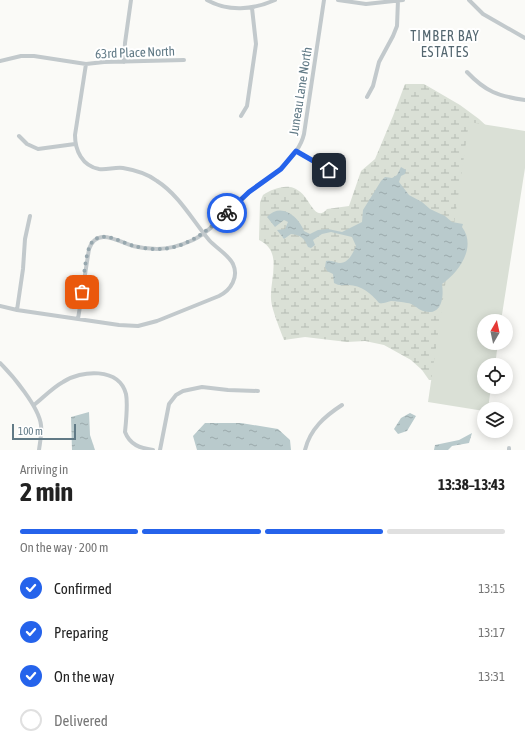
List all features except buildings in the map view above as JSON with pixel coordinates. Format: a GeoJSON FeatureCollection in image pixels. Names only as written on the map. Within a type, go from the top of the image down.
{"type":"FeatureCollection","features":[{"type":"Feature","properties":{"kind":"street"},"geometry":{"type":"LineString","coordinates":[[124,62],[131,0]]}},
{"type":"Feature","properties":{"kind":"street"},"geometry":{"type":"LineString","coordinates":[[206,0],[228,8],[252,8],[275,0]]}},
{"type":"Feature","properties":{"kind":"street","name":"Juneau Lane North"},"geometry":{"type":"LineString","coordinates":[[78,319],[89,250],[97,238],[113,238],[134,246],[157,249],[182,245],[204,233],[249,192],[281,169],[296,151],[304,134],[324,0]]}},
{"type":"Feature","properties":{"kind":"street"},"geometry":{"type":"LineString","coordinates":[[338,0],[366,4],[403,0]]}},
{"type":"Feature","properties":{"kind":"street"},"geometry":{"type":"LineString","coordinates":[[366,97],[373,86],[379,62],[397,26],[398,0]]}},
{"type":"Feature","properties":{"kind":"street"},"geometry":{"type":"LineString","coordinates":[[469,0],[483,14],[525,38]]}},
{"type":"Feature","properties":{"kind":"street"},"geometry":{"type":"LineString","coordinates":[[241,116],[247,106],[256,44],[252,8]]}},
{"type":"Feature","properties":{"kind":"street","name":"63rd Place North"},"geometry":{"type":"LineString","coordinates":[[0,61],[15,57],[34,56],[86,64],[184,60]]}},
{"type":"Feature","properties":{"kind":"street"},"geometry":{"type":"LineString","coordinates":[[0,306],[119,326],[138,326],[157,321],[225,293],[233,283],[235,276],[233,264],[229,258],[216,247],[175,197],[157,181],[135,171],[124,168],[98,169],[80,157],[75,144],[75,135],[86,64]]}},
{"type":"Feature","properties":{"kind":"street"},"geometry":{"type":"LineString","coordinates":[[467,72],[478,83],[494,93],[525,100]]}},
{"type":"Feature","properties":{"kind":"street"},"geometry":{"type":"LineString","coordinates":[[19,136],[27,144],[38,149],[75,144]]}},
{"type":"Feature","properties":{"kind":"street"},"geometry":{"type":"LineString","coordinates":[[296,151],[329,170]]}},
{"type":"Feature","properties":{"kind":"street"},"geometry":{"type":"LineString","coordinates":[[17,310],[23,269],[25,239],[30,216]]}},
{"type":"Feature","properties":{"kind":"street"},"geometry":{"type":"LineString","coordinates":[[0,363],[34,405],[39,415],[42,426],[39,450]]}},
{"type":"Feature","properties":{"kind":"street"},"geometry":{"type":"LineString","coordinates":[[34,405],[62,382],[70,378],[95,373],[107,375],[118,381],[126,394],[125,432],[127,437],[135,446],[153,450]]}},
{"type":"Feature","properties":{"kind":"street"},"geometry":{"type":"LineString","coordinates":[[160,450],[169,404],[176,395],[183,391],[202,387],[258,391]]}},
{"type":"Feature","properties":{"kind":"street"},"geometry":{"type":"LineString","coordinates":[[305,450],[308,439],[315,427],[342,404]]}},
{"type":"Feature","properties":{"kind":"green space"},"geometry":{"type":"Polygon","coordinates":[[[405,84],[424,84],[460,105],[492,131],[444,380],[429,380],[422,370],[411,360],[384,345],[365,341],[347,342],[305,337],[284,340],[271,302],[274,266],[273,258],[271,251],[259,240],[260,202],[263,195],[276,189],[292,187],[296,189],[304,195],[314,210],[320,213],[327,209],[349,206],[361,171],[375,159],[405,84]]]}},
{"type":"Feature","properties":{"kind":"green space"},"geometry":{"type":"Polygon","coordinates":[[[469,122],[525,131],[525,168],[502,314],[477,314],[477,350],[497,350],[496,358],[477,358],[477,394],[490,394],[489,402],[477,402],[477,410],[428,402],[469,122]]]}},
{"type":"Feature","properties":{"kind":"water"},"geometry":{"type":"Polygon","coordinates":[[[401,167],[406,170],[405,174],[401,176],[399,182],[409,195],[422,202],[430,209],[445,216],[452,222],[463,224],[462,227],[468,243],[467,251],[460,266],[442,284],[442,300],[438,309],[434,311],[423,311],[411,304],[401,302],[391,301],[379,303],[369,293],[356,286],[339,285],[334,283],[333,274],[327,271],[325,267],[326,261],[342,263],[348,260],[356,246],[352,237],[331,232],[322,234],[313,240],[315,245],[311,248],[308,247],[305,241],[297,235],[291,234],[284,239],[277,230],[285,229],[288,222],[284,220],[275,227],[267,217],[272,213],[283,211],[298,220],[304,231],[310,234],[318,230],[328,229],[342,232],[362,222],[363,210],[381,181],[385,177],[392,178],[397,175],[401,167]]]}},
{"type":"Feature","properties":{"kind":"water"},"geometry":{"type":"Polygon","coordinates":[[[89,412],[90,435],[95,450],[72,450],[71,417],[89,412]]]}},
{"type":"Feature","properties":{"kind":"water"},"geometry":{"type":"Polygon","coordinates":[[[410,413],[416,416],[407,431],[398,434],[394,429],[401,418],[410,413]]]}},
{"type":"Feature","properties":{"kind":"water"},"geometry":{"type":"Polygon","coordinates":[[[205,423],[241,423],[278,429],[290,440],[291,450],[197,450],[193,436],[205,423]]]}},
{"type":"Feature","properties":{"kind":"water"},"geometry":{"type":"Polygon","coordinates":[[[472,433],[469,443],[452,446],[448,450],[434,450],[435,445],[459,440],[472,433]]]}},
{"type":"Feature","properties":{"kind":"way so far"},"geometry":{"type":"LineString","coordinates":[[82,292],[90,245],[97,238],[113,238],[134,246],[146,248],[170,248],[193,240],[212,227],[227,213]]}},
{"type":"Feature","properties":{"kind":"district","name":"TIMBER BAY ESTATES"},"geometry":{"type":"Point","coordinates":[445,44]}},
{"type":"Feature","properties":{"kind":"route"},"geometry":{"type":"LineString","coordinates":[[227,213],[249,192],[281,169],[296,151],[329,170]]}}]}
